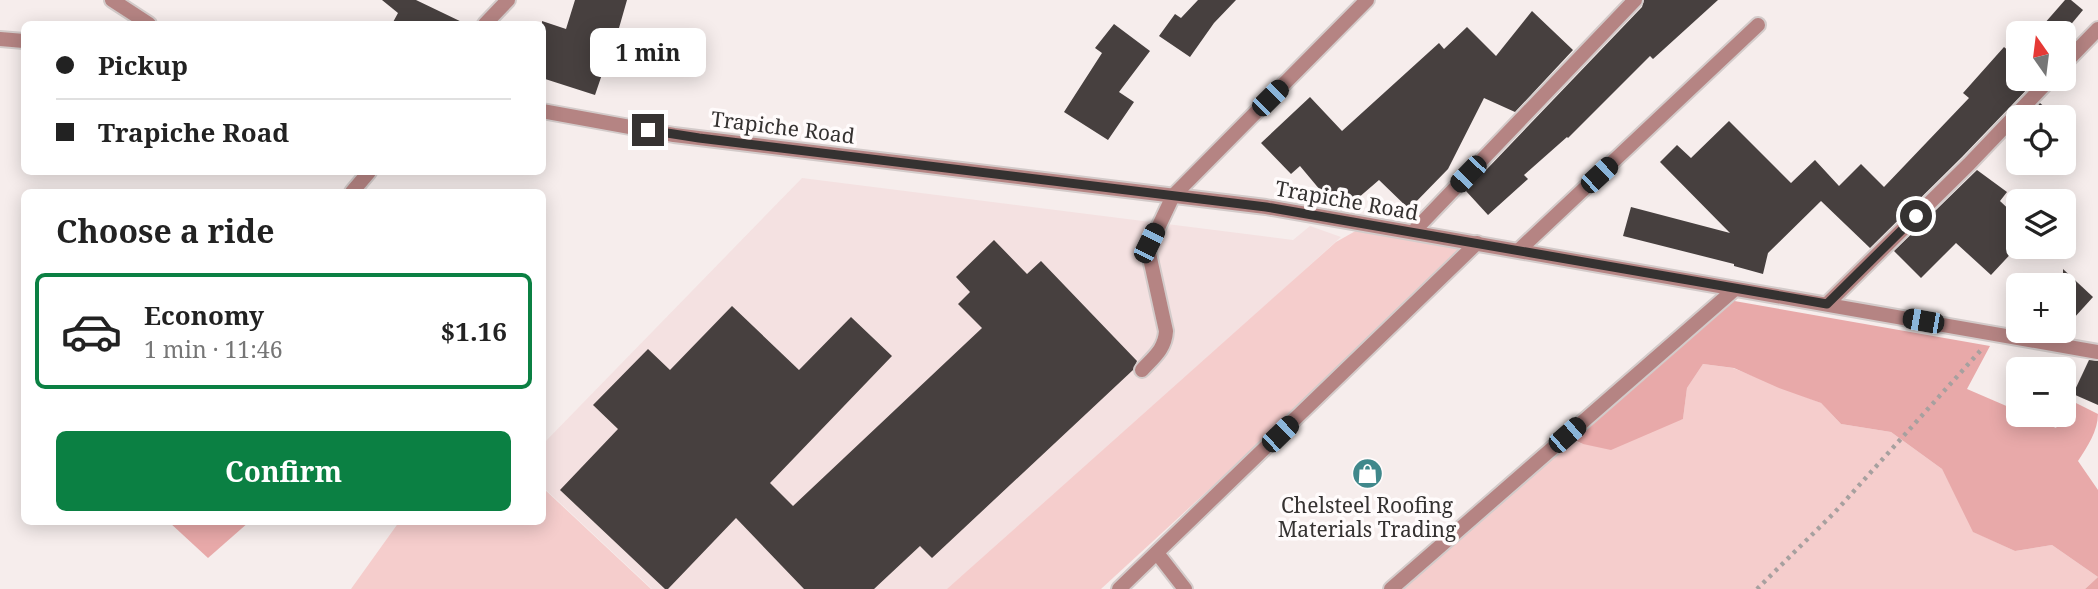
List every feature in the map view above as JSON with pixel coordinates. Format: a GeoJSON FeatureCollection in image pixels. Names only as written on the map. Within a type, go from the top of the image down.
{"type":"FeatureCollection","features":[{"type":"Feature","properties":{"kind":"street"},"geometry":{"type":"LineString","coordinates":[[112,0],[144,21]]}},
{"type":"Feature","properties":{"kind":"street"},"geometry":{"type":"LineString","coordinates":[[488,21],[508,0]]}},
{"type":"Feature","properties":{"kind":"street"},"geometry":{"type":"LineString","coordinates":[[1142,370],[1164,347],[1166,340],[1148,249],[1173,196],[1367,0]]}},
{"type":"Feature","properties":{"kind":"street"},"geometry":{"type":"LineString","coordinates":[[1413,232],[1635,0]]}},
{"type":"Feature","properties":{"kind":"street"},"geometry":{"type":"LineString","coordinates":[[1519,250],[1758,25]]}},
{"type":"Feature","properties":{"kind":"street"},"geometry":{"type":"LineString","coordinates":[[2076,52],[2098,29]]}},
{"type":"Feature","properties":{"kind":"street"},"geometry":{"type":"LineString","coordinates":[[0,39],[21,41]]}},
{"type":"Feature","properties":{"kind":"street"},"geometry":{"type":"LineString","coordinates":[[1827,304],[2039,91]]}},
{"type":"Feature","properties":{"kind":"street","name":"Trapiche Road"},"geometry":{"type":"LineString","coordinates":[[546,112],[674,135],[1266,207],[2098,352]]}},
{"type":"Feature","properties":{"kind":"street"},"geometry":{"type":"LineString","coordinates":[[355,189],[366,175]]}},
{"type":"Feature","properties":{"kind":"street"},"geometry":{"type":"LineString","coordinates":[[1119,589],[1477,243]]}},
{"type":"Feature","properties":{"kind":"street"},"geometry":{"type":"LineString","coordinates":[[1391,589],[1735,289]]}},
{"type":"Feature","properties":{"kind":"street"},"geometry":{"type":"LineString","coordinates":[[1157,552],[1185,589]]}},
{"type":"Feature","properties":{"kind":"path"},"geometry":{"type":"LineString","coordinates":[[1757,589],[1835,512],[1996,334]]}},
{"type":"Feature","properties":{"kind":"shaded area"},"geometry":{"type":"Polygon","coordinates":[[[802,178],[1293,240],[1310,226],[1341,237],[952,589],[652,589],[546,490],[546,441],[802,178]]]}},
{"type":"Feature","properties":{"kind":"shaded area"},"geometry":{"type":"Polygon","coordinates":[[[1368,224],[1477,243],[1101,589],[947,589],[1336,242],[1368,224]]]}},
{"type":"Feature","properties":{"kind":"shaded area"},"geometry":{"type":"Polygon","coordinates":[[[1723,299],[1990,346],[1967,389],[2006,406],[2006,427],[2076,427],[2076,403],[2098,414],[2094,433],[2078,461],[2098,490],[2098,577],[2052,545],[2015,551],[1973,532],[1942,469],[1891,432],[1841,424],[1821,403],[1734,368],[1703,364],[1687,388],[1683,419],[1611,450],[1583,444],[1570,438],[1723,299]]]}},
{"type":"Feature","properties":{"kind":"shaded area"},"geometry":{"type":"Polygon","coordinates":[[[1703,364],[1733,368],[1821,403],[1841,424],[1891,432],[1942,469],[1974,532],[2015,551],[2052,545],[2098,577],[2085,589],[1404,589],[1570,439],[1583,444],[1683,419],[1687,388],[1703,364]]]}},
{"type":"Feature","properties":{"kind":"shaded area"},"geometry":{"type":"Polygon","coordinates":[[[546,491],[651,589],[351,589],[397,525],[546,525],[546,491]]]}},
{"type":"Feature","properties":{"kind":"shaded area"},"geometry":{"type":"Polygon","coordinates":[[[172,525],[246,525],[208,558],[172,525]]]}},
{"type":"Feature","properties":{"kind":"shaded area"},"geometry":{"type":"Polygon","coordinates":[[[2098,577],[2098,589],[2085,589],[2098,577]]]}},
{"type":"Feature","properties":{"kind":"building"},"geometry":{"type":"Polygon","coordinates":[[[382,0],[416,0],[460,21],[394,21],[398,13],[382,0]]]}},
{"type":"Feature","properties":{"kind":"building"},"geometry":{"type":"Polygon","coordinates":[[[575,0],[627,0],[595,95],[546,79],[546,22],[566,29],[575,0]]]}},
{"type":"Feature","properties":{"kind":"building"},"geometry":{"type":"Polygon","coordinates":[[[1198,0],[1236,0],[1214,23],[1190,57],[1159,36],[1175,14],[1181,18],[1198,0]]]}},
{"type":"Feature","properties":{"kind":"building"},"geometry":{"type":"Polygon","coordinates":[[[1644,0],[1718,0],[1653,59],[1650,56],[1568,138],[1524,175],[1528,179],[1488,215],[1466,191],[1642,7],[1644,0]]]}},
{"type":"Feature","properties":{"kind":"building"},"geometry":{"type":"Polygon","coordinates":[[[2065,0],[2071,0],[2083,10],[2074,21],[2047,21],[2065,0]]]}},
{"type":"Feature","properties":{"kind":"building"},"geometry":{"type":"Polygon","coordinates":[[[1532,11],[1573,50],[1515,112],[1484,98],[1448,169],[1409,209],[1379,180],[1343,211],[1336,209],[1300,166],[1291,174],[1261,143],[1310,97],[1342,131],[1439,43],[1444,49],[1467,27],[1496,56],[1532,11]]]}},
{"type":"Feature","properties":{"kind":"building"},"geometry":{"type":"Polygon","coordinates":[[[1114,24],[1150,51],[1119,92],[1134,102],[1108,140],[1064,112],[1102,53],[1095,48],[1114,24]]]}},
{"type":"Feature","properties":{"kind":"building"},"geometry":{"type":"Polygon","coordinates":[[[2004,47],[2006,91],[2025,91],[2012,105],[2006,105],[2006,111],[1870,248],[1821,201],[1768,253],[1763,274],[1623,236],[1631,207],[1730,233],[1660,162],[1677,145],[1691,158],[1729,121],[1791,183],[1815,160],[1839,186],[1861,164],[1884,187],[1969,98],[1963,93],[2004,47]]]}},
{"type":"Feature","properties":{"kind":"building"},"geometry":{"type":"Polygon","coordinates":[[[1977,170],[2006,191],[2000,201],[2006,207],[2006,259],[1991,275],[1956,243],[1921,278],[1894,251],[1977,170]]]}},
{"type":"Feature","properties":{"kind":"building"},"geometry":{"type":"Polygon","coordinates":[[[994,240],[1027,274],[1041,261],[1137,361],[1133,370],[932,558],[920,546],[874,589],[804,589],[736,518],[668,589],[665,589],[560,490],[618,429],[593,405],[648,349],[670,370],[732,306],[799,370],[851,317],[892,356],[770,483],[793,506],[982,328],[958,304],[970,292],[956,277],[994,240]]]}},
{"type":"Feature","properties":{"kind":"building"},"geometry":{"type":"Polygon","coordinates":[[[2076,281],[2093,297],[2076,316],[2076,281]]]}},
{"type":"Feature","properties":{"kind":"building"},"geometry":{"type":"Polygon","coordinates":[[[2089,360],[2098,361],[2098,405],[2076,395],[2076,388],[2089,360]]]}},
{"type":"Feature","properties":{"kind":"place","name":"Chelsteel Roofing Materials Trading"},"geometry":{"type":"Point","coordinates":[1367,473]}},
{"type":"Feature","properties":{"kind":"route"},"geometry":{"type":"LineString","coordinates":[[648,130],[1266,207],[1827,304],[1916,216]]}}]}
